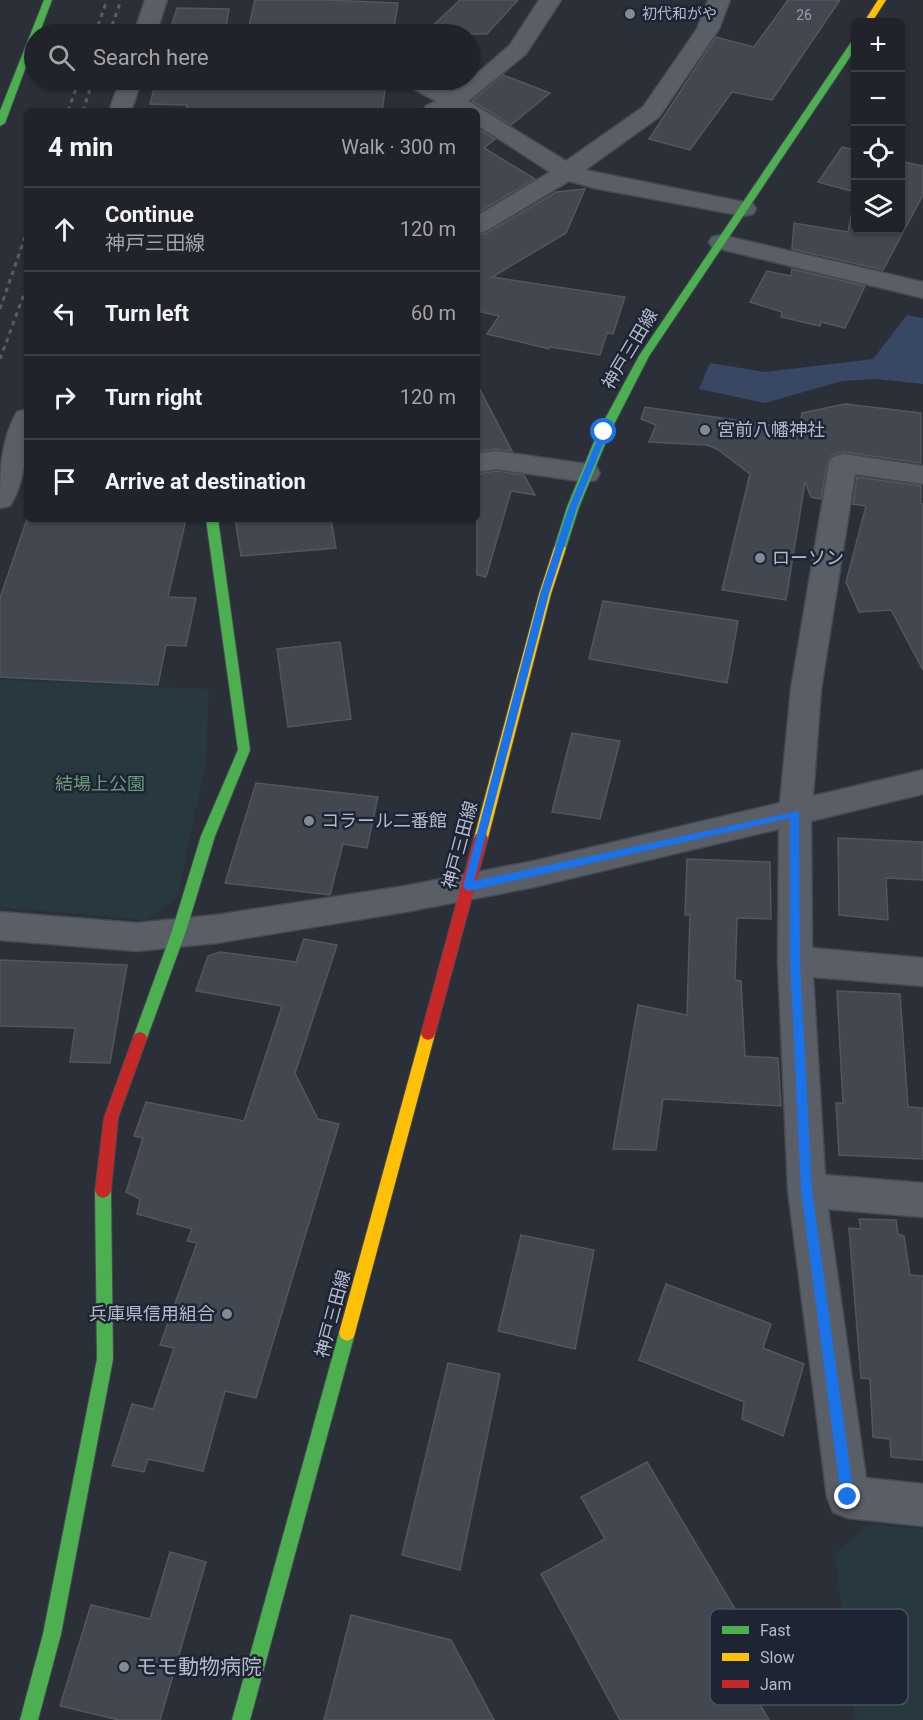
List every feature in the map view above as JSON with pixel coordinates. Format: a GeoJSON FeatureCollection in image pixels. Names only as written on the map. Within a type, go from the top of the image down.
{"type":"FeatureCollection","features":[{"type":"Feature","properties":{"kind":"main road"},"geometry":{"type":"LineString","coordinates":[[39,24],[48,0]]}},
{"type":"Feature","properties":{"kind":"main road"},"geometry":{"type":"LineString","coordinates":[[870,18],[882,0]]}},
{"type":"Feature","properties":{"kind":"main road","name":"神戸三田線"},"geometry":{"type":"LineString","coordinates":[[241,1720],[468,887],[544,594],[586,473],[632,376],[851,47]]}},
{"type":"Feature","properties":{"kind":"main road"},"geometry":{"type":"LineString","coordinates":[[0,123],[24,63]]}},
{"type":"Feature","properties":{"kind":"main road"},"geometry":{"type":"LineString","coordinates":[[28,1720],[52,1634],[105,1359],[102,1202],[111,1118],[179,932],[208,836],[244,750],[212,522]]}},
{"type":"Feature","properties":{"kind":"street"},"geometry":{"type":"LineString","coordinates":[[149,24],[156,0]]}},
{"type":"Feature","properties":{"kind":"street"},"geometry":{"type":"LineString","coordinates":[[480,83],[518,49],[550,0]]}},
{"type":"Feature","properties":{"kind":"street"},"geometry":{"type":"LineString","coordinates":[[480,224],[567,172],[651,112],[708,29],[718,0]]}},
{"type":"Feature","properties":{"kind":"street"},"geometry":{"type":"LineString","coordinates":[[121,108],[127,90]]}},
{"type":"Feature","properties":{"kind":"street"},"geometry":{"type":"LineString","coordinates":[[428,90],[453,108],[473,90]]}},
{"type":"Feature","properties":{"kind":"street"},"geometry":{"type":"LineString","coordinates":[[480,117],[567,172],[594,182],[744,209]]}},
{"type":"Feature","properties":{"kind":"street"},"geometry":{"type":"LineString","coordinates":[[721,242],[923,290]]}},
{"type":"Feature","properties":{"kind":"street"},"geometry":{"type":"LineString","coordinates":[[0,499],[24,427]]}},
{"type":"Feature","properties":{"kind":"street"},"geometry":{"type":"LineString","coordinates":[[480,463],[496,460],[586,473]]}},
{"type":"Feature","properties":{"kind":"street"},"geometry":{"type":"LineString","coordinates":[[923,475],[843,463],[806,689],[795,814],[795,961],[807,1190],[848,1497],[923,1505]]}},
{"type":"Feature","properties":{"kind":"street"},"geometry":{"type":"LineString","coordinates":[[0,926],[137,937],[228,927],[468,887],[795,814],[923,782]]}},
{"type":"Feature","properties":{"kind":"street"},"geometry":{"type":"LineString","coordinates":[[795,961],[923,972]]}},
{"type":"Feature","properties":{"kind":"street"},"geometry":{"type":"LineString","coordinates":[[807,1190],[923,1200]]}},
{"type":"Feature","properties":{"kind":"green space","name":"結場上公園"},"geometry":{"type":"Polygon","coordinates":[[[0,680],[209,689],[206,760],[178,897],[147,920],[0,907],[0,680]]]}},
{"type":"Feature","properties":{"kind":"green space"},"geometry":{"type":"Polygon","coordinates":[[[868,1524],[923,1529],[923,1720],[858,1720],[855,1717],[854,1705],[908,1705],[908,1609],[842,1609],[835,1555],[868,1524]]]}},
{"type":"Feature","properties":{"kind":"water"},"geometry":{"type":"Polygon","coordinates":[[[907,315],[923,318],[923,384],[876,379],[842,381],[765,403],[699,389],[710,363],[765,372],[873,359],[907,315]]]}},
{"type":"Feature","properties":{"kind":"building"},"geometry":{"type":"Polygon","coordinates":[[[255,0],[398,3],[395,24],[249,24],[255,0]]]}},
{"type":"Feature","properties":{"kind":"building"},"geometry":{"type":"Polygon","coordinates":[[[460,0],[518,0],[487,34],[480,34],[480,24],[435,24],[460,0]]]}},
{"type":"Feature","properties":{"kind":"building"},"geometry":{"type":"Polygon","coordinates":[[[788,0],[840,0],[772,100],[732,92],[690,150],[649,139],[716,37],[754,47],[788,0]]]}},
{"type":"Feature","properties":{"kind":"building"},"geometry":{"type":"Polygon","coordinates":[[[177,8],[229,9],[227,24],[172,24],[177,8]]]}},
{"type":"Feature","properties":{"kind":"building"},"geometry":{"type":"Polygon","coordinates":[[[503,75],[550,93],[511,125],[472,101],[503,75]]]}},
{"type":"Feature","properties":{"kind":"building"},"geometry":{"type":"Polygon","coordinates":[[[154,90],[385,90],[382,108],[186,108],[187,105],[150,104],[154,90]]]}},
{"type":"Feature","properties":{"kind":"building"},"geometry":{"type":"Polygon","coordinates":[[[480,130],[495,139],[484,148],[535,179],[480,211],[480,130]]]}},
{"type":"Feature","properties":{"kind":"building"},"geometry":{"type":"Polygon","coordinates":[[[842,147],[851,149],[851,191],[818,182],[842,147]]]}},
{"type":"Feature","properties":{"kind":"building"},"geometry":{"type":"Polygon","coordinates":[[[905,162],[923,166],[923,195],[905,229],[905,162]]]}},
{"type":"Feature","properties":{"kind":"building"},"geometry":{"type":"Polygon","coordinates":[[[585,189],[566,233],[492,277],[625,297],[613,334],[607,333],[600,355],[550,347],[549,349],[487,334],[499,316],[480,312],[480,234],[487,233],[556,192],[585,189]]]}},
{"type":"Feature","properties":{"kind":"building"},"geometry":{"type":"Polygon","coordinates":[[[851,217],[851,234],[902,234],[883,270],[792,249],[794,223],[848,232],[851,217]]]}},
{"type":"Feature","properties":{"kind":"building"},"geometry":{"type":"Polygon","coordinates":[[[792,269],[865,286],[845,328],[821,322],[820,326],[781,317],[782,312],[750,302],[767,271],[791,276],[792,269]]]}},
{"type":"Feature","properties":{"kind":"building"},"geometry":{"type":"Polygon","coordinates":[[[480,390],[512,451],[496,449],[480,452],[480,390]]]}},
{"type":"Feature","properties":{"kind":"building"},"geometry":{"type":"Polygon","coordinates":[[[845,404],[921,413],[921,463],[843,452],[832,455],[827,463],[821,499],[811,497],[805,482],[786,600],[722,590],[750,474],[717,449],[707,445],[649,442],[656,425],[641,419],[645,407],[799,429],[802,413],[845,404]]]}},
{"type":"Feature","properties":{"kind":"building"},"geometry":{"type":"Polygon","coordinates":[[[496,471],[524,475],[535,495],[511,491],[486,577],[477,575],[480,474],[496,471]]]}},
{"type":"Feature","properties":{"kind":"building"},"geometry":{"type":"Polygon","coordinates":[[[857,477],[921,486],[921,503],[923,504],[923,670],[891,610],[859,612],[846,582],[866,506],[853,504],[857,477]]]}},
{"type":"Feature","properties":{"kind":"building"},"geometry":{"type":"Polygon","coordinates":[[[26,522],[185,522],[168,597],[196,598],[186,646],[166,645],[158,685],[0,677],[0,598],[26,522]]]}},
{"type":"Feature","properties":{"kind":"building"},"geometry":{"type":"Polygon","coordinates":[[[235,522],[332,522],[336,548],[241,556],[235,522]]]}},
{"type":"Feature","properties":{"kind":"building"},"geometry":{"type":"Polygon","coordinates":[[[603,601],[738,621],[727,683],[589,659],[603,601]]]}},
{"type":"Feature","properties":{"kind":"building"},"geometry":{"type":"Polygon","coordinates":[[[340,642],[351,719],[288,727],[277,649],[340,642]]]}},
{"type":"Feature","properties":{"kind":"building"},"geometry":{"type":"Polygon","coordinates":[[[572,733],[620,741],[600,819],[552,812],[572,733]]]}},
{"type":"Feature","properties":{"kind":"building","name":"コラール二番館"},"geometry":{"type":"Polygon","coordinates":[[[256,783],[378,797],[367,848],[343,844],[330,895],[225,883],[256,783]]]}},
{"type":"Feature","properties":{"kind":"building"},"geometry":{"type":"Polygon","coordinates":[[[838,838],[923,842],[923,880],[886,878],[888,920],[839,915],[838,838]]]}},
{"type":"Feature","properties":{"kind":"building"},"geometry":{"type":"Polygon","coordinates":[[[687,859],[770,862],[771,919],[737,918],[735,980],[741,981],[745,1056],[778,1058],[781,1106],[663,1099],[656,1150],[613,1149],[638,1005],[687,1015],[690,915],[685,915],[687,859]]]}},
{"type":"Feature","properties":{"kind":"building"},"geometry":{"type":"Polygon","coordinates":[[[304,939],[337,945],[295,1073],[318,1119],[339,1124],[256,1398],[225,1391],[203,1471],[148,1459],[144,1472],[112,1466],[132,1404],[153,1409],[174,1348],[160,1345],[197,1243],[187,1241],[192,1229],[137,1214],[140,1199],[126,1192],[143,1138],[134,1136],[146,1102],[244,1121],[282,1006],[196,991],[208,956],[220,952],[296,962],[304,939]]]}},
{"type":"Feature","properties":{"kind":"building"},"geometry":{"type":"Polygon","coordinates":[[[0,960],[127,965],[110,1063],[70,1062],[75,1028],[0,1026],[0,960]]]}},
{"type":"Feature","properties":{"kind":"building"},"geometry":{"type":"Polygon","coordinates":[[[837,991],[900,994],[908,1107],[923,1108],[923,1159],[839,1155],[836,1103],[843,1103],[837,991]]]}},
{"type":"Feature","properties":{"kind":"building"},"geometry":{"type":"Polygon","coordinates":[[[859,1219],[896,1220],[898,1234],[904,1236],[910,1275],[923,1276],[923,1460],[891,1457],[890,1439],[873,1437],[870,1379],[861,1378],[849,1228],[861,1229],[859,1219]]]}},
{"type":"Feature","properties":{"kind":"building"},"geometry":{"type":"Polygon","coordinates":[[[521,1235],[594,1250],[575,1349],[498,1331],[521,1235]]]}},
{"type":"Feature","properties":{"kind":"building"},"geometry":{"type":"Polygon","coordinates":[[[666,1284],[771,1324],[763,1348],[804,1364],[783,1436],[742,1419],[744,1402],[639,1360],[666,1284]]]}},
{"type":"Feature","properties":{"kind":"building"},"geometry":{"type":"Polygon","coordinates":[[[448,1363],[500,1374],[460,1570],[402,1555],[448,1363]]]}},
{"type":"Feature","properties":{"kind":"building"},"geometry":{"type":"Polygon","coordinates":[[[647,1462],[735,1609],[710,1609],[710,1705],[760,1705],[769,1720],[620,1720],[541,1574],[605,1539],[581,1497],[647,1462]]]}},
{"type":"Feature","properties":{"kind":"building","name":"モモ動物病院"},"geometry":{"type":"Polygon","coordinates":[[[170,1552],[206,1562],[160,1720],[119,1720],[60,1706],[91,1605],[150,1619],[170,1552]]]}},
{"type":"Feature","properties":{"kind":"building"},"geometry":{"type":"Polygon","coordinates":[[[351,1615],[451,1640],[494,1720],[324,1720],[351,1615]]]}},
{"type":"Feature","properties":{"kind":"railway"},"geometry":{"type":"LineString","coordinates":[[99,24],[107,0]]}},
{"type":"Feature","properties":{"kind":"railway"},"geometry":{"type":"LineString","coordinates":[[113,24],[121,0]]}},
{"type":"Feature","properties":{"kind":"railway"},"geometry":{"type":"LineString","coordinates":[[69,108],[75,90]]}},
{"type":"Feature","properties":{"kind":"railway"},"geometry":{"type":"LineString","coordinates":[[84,108],[90,90]]}},
{"type":"Feature","properties":{"kind":"railway"},"geometry":{"type":"LineString","coordinates":[[0,309],[24,240]]}},
{"type":"Feature","properties":{"kind":"railway"},"geometry":{"type":"LineString","coordinates":[[0,359],[24,294]]}},
{"type":"Feature","properties":{"kind":"traffic: fast"},"geometry":{"type":"LineString","coordinates":[[39,24],[48,0]]}},
{"type":"Feature","properties":{"kind":"traffic: fast"},"geometry":{"type":"LineString","coordinates":[[560,548],[573,507],[604,432],[644,356],[851,48]]}},
{"type":"Feature","properties":{"kind":"traffic: fast"},"geometry":{"type":"LineString","coordinates":[[0,123],[24,61]]}},
{"type":"Feature","properties":{"kind":"traffic: fast"},"geometry":{"type":"LineString","coordinates":[[140,1038],[179,931],[208,836],[244,750],[212,522]]}},
{"type":"Feature","properties":{"kind":"traffic: fast"},"geometry":{"type":"LineString","coordinates":[[29,1720],[52,1634],[105,1359],[103,1191]]}},
{"type":"Feature","properties":{"kind":"traffic: fast"},"geometry":{"type":"LineString","coordinates":[[241,1720],[347,1333]]}},
{"type":"Feature","properties":{"kind":"traffic: slow"},"geometry":{"type":"LineString","coordinates":[[871,18],[882,0]]}},
{"type":"Feature","properties":{"kind":"traffic: slow"},"geometry":{"type":"LineString","coordinates":[[481,838],[545,594],[560,548]]}},
{"type":"Feature","properties":{"kind":"traffic: slow"},"geometry":{"type":"LineString","coordinates":[[347,1333],[428,1034]]}},
{"type":"Feature","properties":{"kind":"traffic: jam"},"geometry":{"type":"LineString","coordinates":[[428,1034],[481,838]]}},
{"type":"Feature","properties":{"kind":"traffic: jam"},"geometry":{"type":"LineString","coordinates":[[103,1191],[111,1118],[140,1038]]}},
{"type":"Feature","properties":{"kind":"place","name":"初代和がや"},"geometry":{"type":"Point","coordinates":[630,14]}},
{"type":"Feature","properties":{"kind":"place","name":"宮前八幡神社"},"geometry":{"type":"Point","coordinates":[705,430]}},
{"type":"Feature","properties":{"kind":"place","name":"ローソン"},"geometry":{"type":"Point","coordinates":[760,558]}},
{"type":"Feature","properties":{"kind":"place","name":"コラール二番館"},"geometry":{"type":"Point","coordinates":[309,821]}},
{"type":"Feature","properties":{"kind":"place","name":"兵庫県信用組合"},"geometry":{"type":"Point","coordinates":[227,1314]}},
{"type":"Feature","properties":{"kind":"place","name":"モモ動物病院"},"geometry":{"type":"Point","coordinates":[124,1667]}},
{"type":"Feature","properties":{"kind":"route"},"geometry":{"type":"LineString","coordinates":[[604,432],[573,507],[544,594],[468,887],[795,814],[795,961],[807,1190],[848,1497]]}}]}
